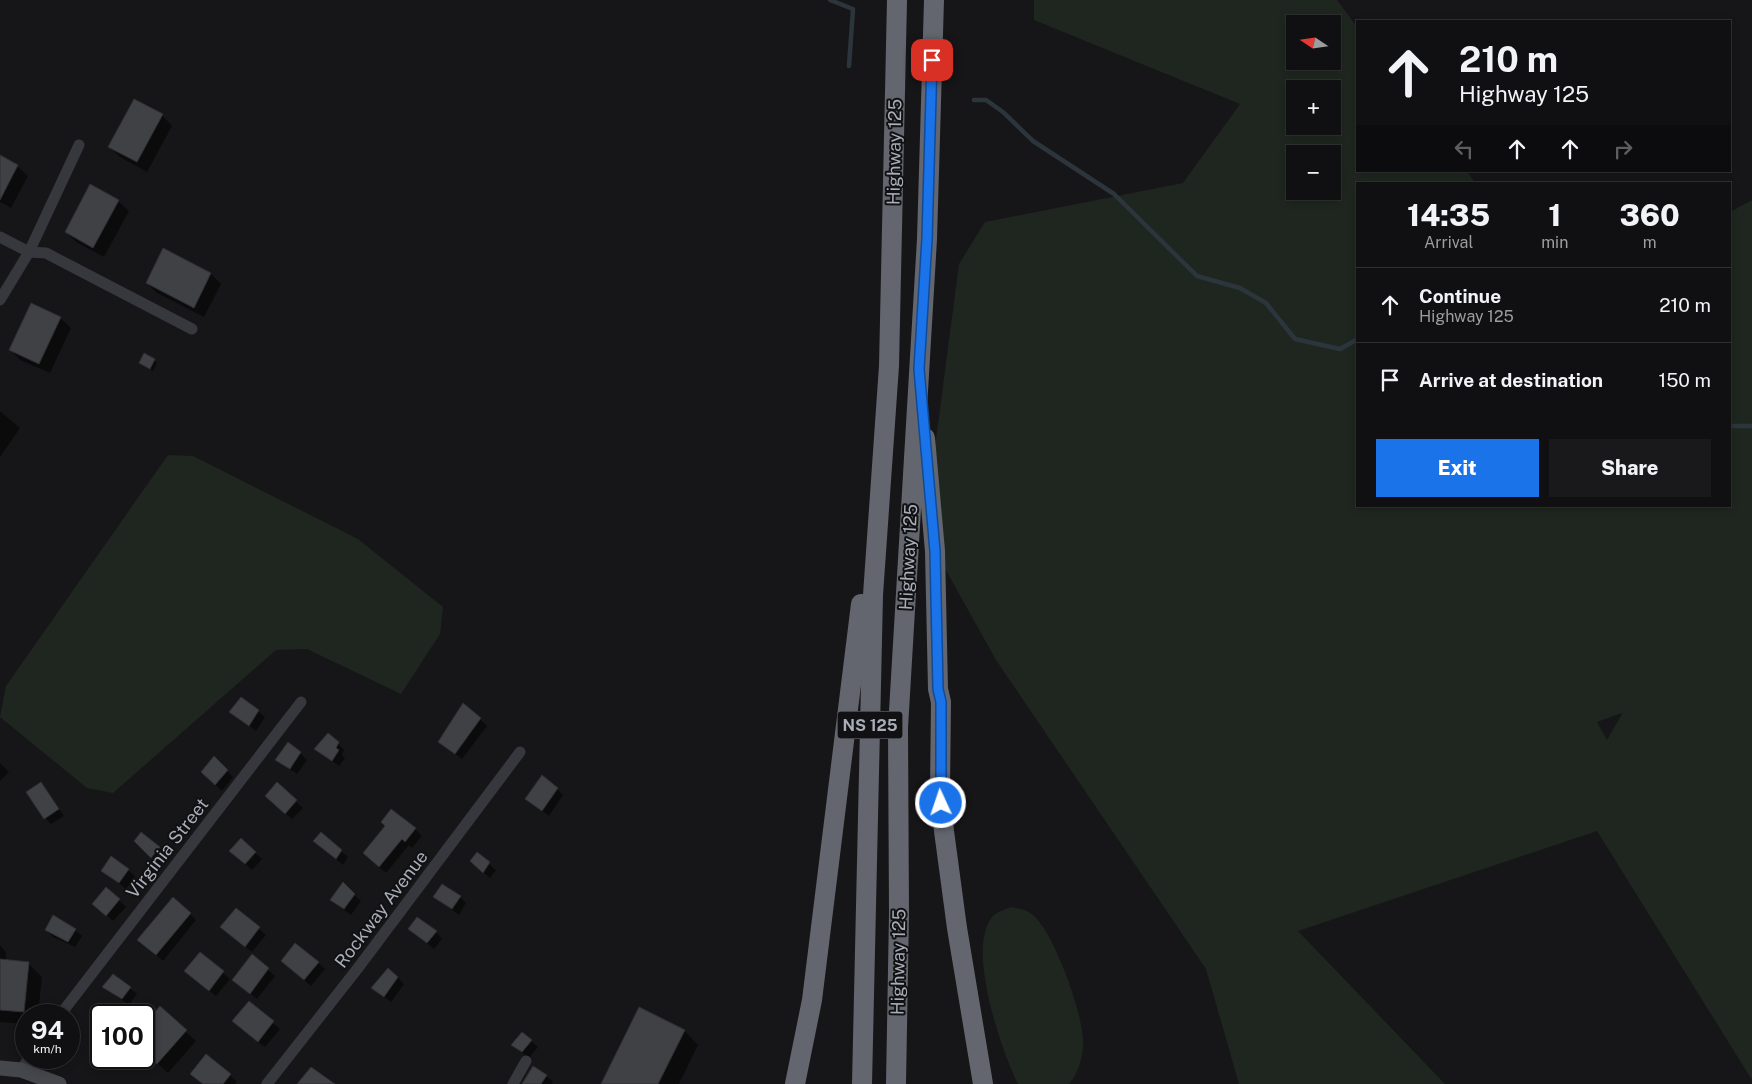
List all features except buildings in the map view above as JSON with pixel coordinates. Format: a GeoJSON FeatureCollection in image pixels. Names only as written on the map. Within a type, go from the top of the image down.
{"type":"FeatureCollection","features":[{"type":"Feature","properties":{"kind":"highway","name":"Highway 125"},"geometry":{"type":"LineString","coordinates":[[862,1084],[873,594],[889,366],[897,0]]}},
{"type":"Feature","properties":{"kind":"highway","name":"Highway 125"},"geometry":{"type":"LineString","coordinates":[[896,1084],[899,913],[898,728],[927,239],[934,0]]}},
{"type":"Feature","properties":{"kind":"highway"},"geometry":{"type":"LineString","coordinates":[[796,1084],[805,1041],[817,963],[889,366]]}},
{"type":"Feature","properties":{"kind":"highway"},"geometry":{"type":"LineString","coordinates":[[919,369],[935,551],[938,689],[941,702],[940,789],[957,928],[983,1084]]}},
{"type":"Feature","properties":{"kind":"main road"},"geometry":{"type":"LineString","coordinates":[[0,1068],[21,1070],[59,1084]]}},
{"type":"Feature","properties":{"kind":"street"},"geometry":{"type":"LineString","coordinates":[[0,300],[29,252],[79,145]]}},
{"type":"Feature","properties":{"kind":"street"},"geometry":{"type":"LineString","coordinates":[[0,236],[29,252],[46,253],[192,329]]}},
{"type":"Feature","properties":{"kind":"street","name":"Virginia Street"},"geometry":{"type":"LineString","coordinates":[[68,1004],[301,702]]}},
{"type":"Feature","properties":{"kind":"street","name":"Rockway Avenue"},"geometry":{"type":"LineString","coordinates":[[267,1084],[370,952],[520,752]]}},
{"type":"Feature","properties":{"kind":"street"},"geometry":{"type":"LineString","coordinates":[[513,1084],[526,1061]]}},
{"type":"Feature","properties":{"kind":"shaded area"},"geometry":{"type":"Polygon","coordinates":[[[1034,0],[1337,0],[1356,26],[1356,172],[1468,172],[1475,182],[1356,182],[1356,507],[1731,507],[1731,211],[1752,200],[1752,1080],[1597,831],[1298,931],[1445,1084],[1239,1084],[1206,969],[996,660],[924,531],[959,264],[985,222],[1183,183],[1240,104],[1034,20],[1034,0]],[[1622,714],[1597,722],[1607,740],[1622,714]]]}},
{"type":"Feature","properties":{"kind":"shaded area"},"geometry":{"type":"Polygon","coordinates":[[[168,455],[193,456],[358,539],[443,607],[440,634],[401,694],[307,649],[276,650],[113,793],[87,788],[0,717],[6,686],[168,455]]]}},
{"type":"Feature","properties":{"kind":"shaded area"},"geometry":{"type":"Polygon","coordinates":[[[1012,907],[1028,912],[1041,924],[1059,956],[1074,996],[1083,1045],[1079,1066],[1069,1084],[1018,1084],[995,1024],[984,973],[983,949],[986,929],[994,915],[1012,907]]]}},
{"type":"Feature","properties":{"kind":"waterway"},"geometry":{"type":"LineString","coordinates":[[830,0],[853,9],[849,66]]}},
{"type":"Feature","properties":{"kind":"waterway"},"geometry":{"type":"LineString","coordinates":[[974,100],[986,100],[1003,112],[1033,141],[1114,194],[1197,276],[1240,288],[1266,303],[1295,339],[1340,349],[1356,340]]}},
{"type":"Feature","properties":{"kind":"waterway"},"geometry":{"type":"LineString","coordinates":[[1731,426],[1752,426]]}},
{"type":"Feature","properties":{"kind":"route"},"geometry":{"type":"LineString","coordinates":[[932,60],[927,239],[919,369],[935,551],[938,689],[941,702],[941,803]]}}]}
